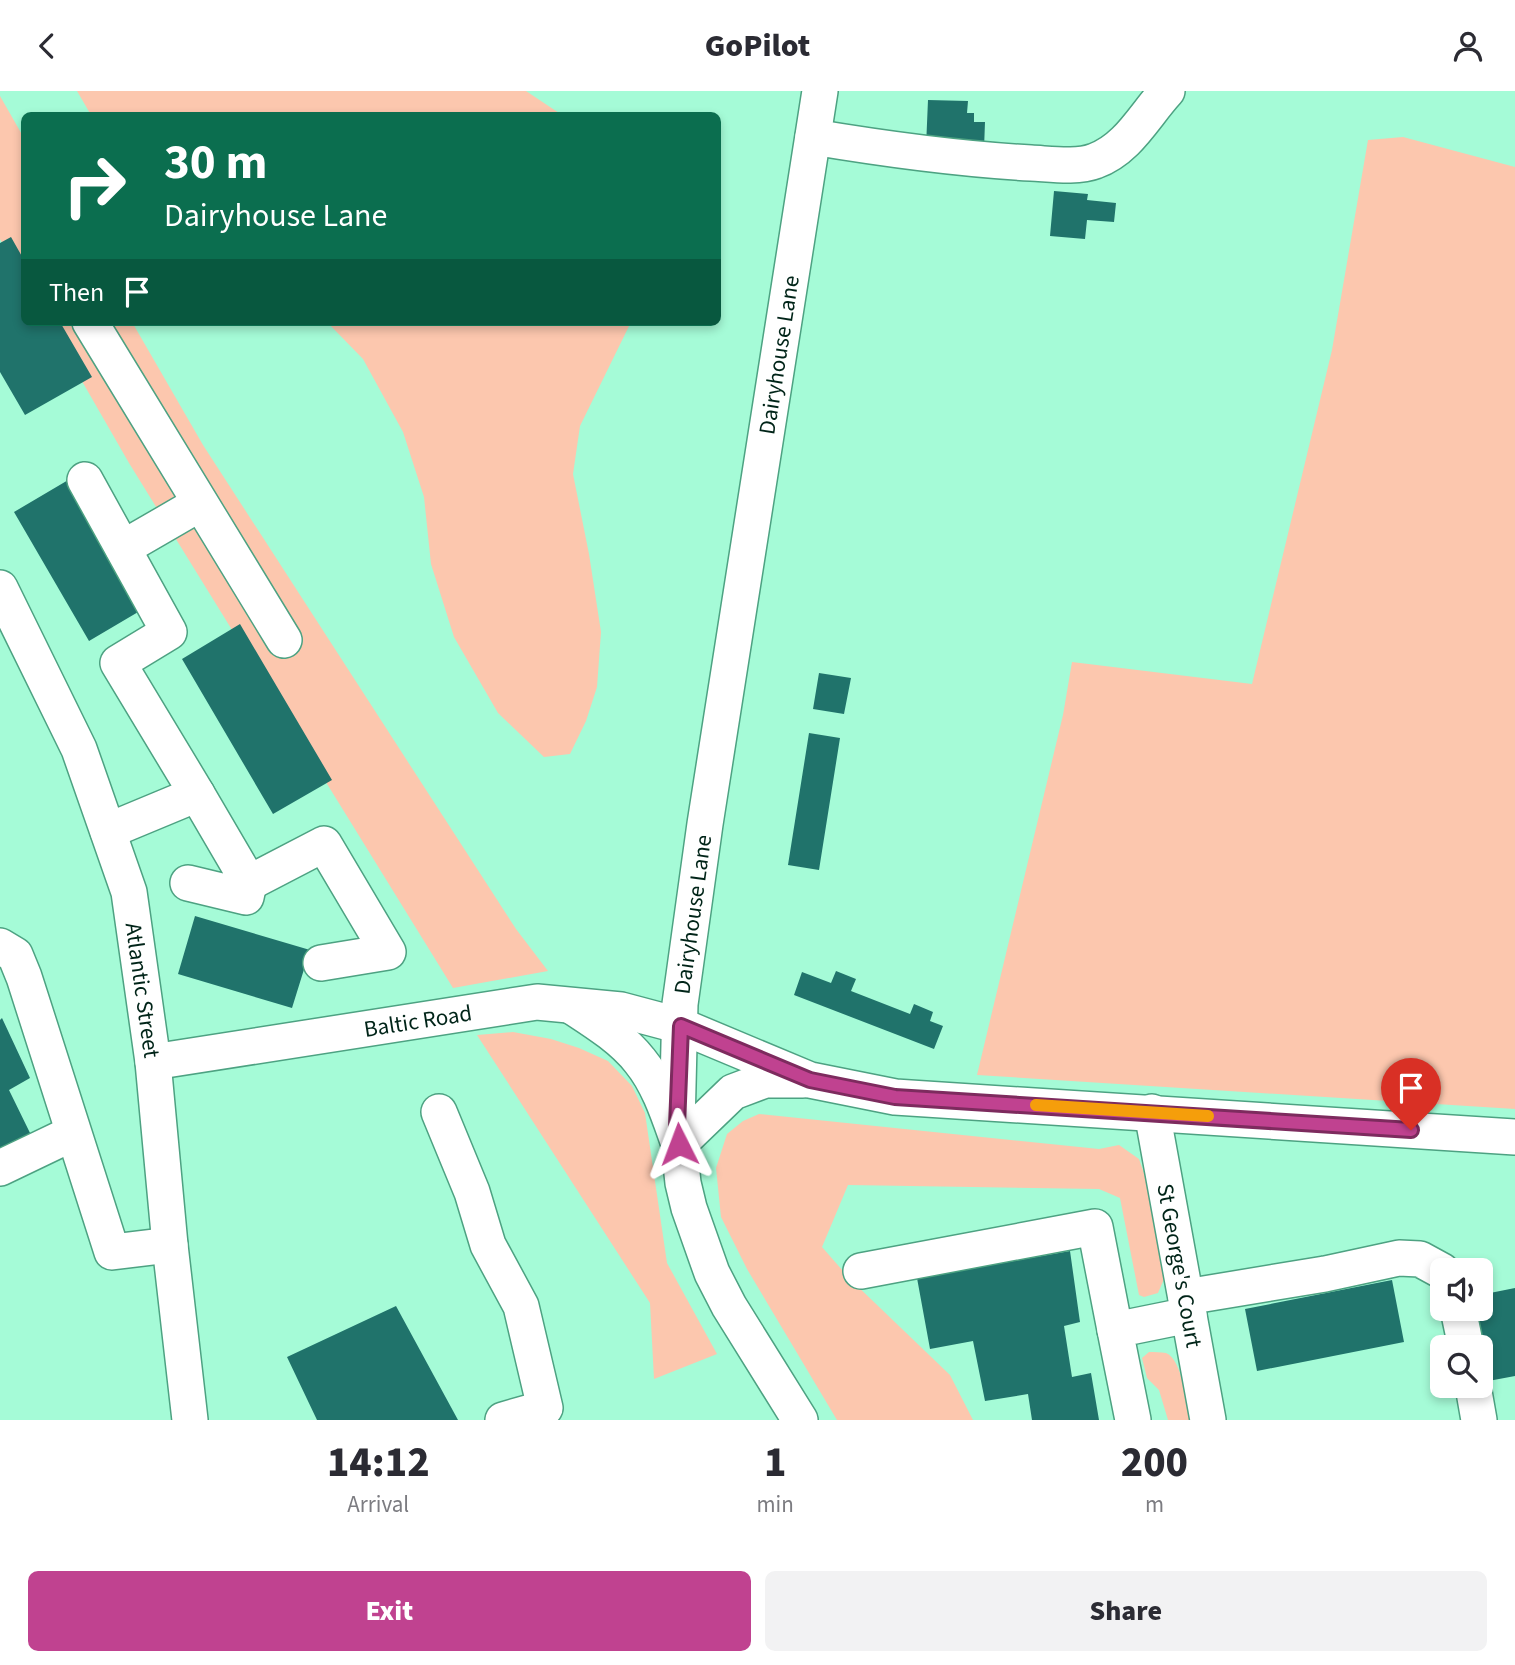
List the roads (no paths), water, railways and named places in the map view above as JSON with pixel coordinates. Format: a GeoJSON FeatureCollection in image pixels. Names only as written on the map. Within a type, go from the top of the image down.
{"type":"FeatureCollection","features":[{"type":"Feature","properties":{"kind":"street","name":"Dairyhouse Lane"},"geometry":{"type":"LineString","coordinates":[[820,91],[705,824],[680,1004],[681,1026],[810,1080],[895,1097],[1515,1137]]}},
{"type":"Feature","properties":{"kind":"street"},"geometry":{"type":"LineString","coordinates":[[813,137],[906,152],[1004,162],[1060,165],[1094,162],[1125,144],[1167,91]]}},
{"type":"Feature","properties":{"kind":"street"},"geometry":{"type":"LineString","coordinates":[[92,326],[284,641]]}},
{"type":"Feature","properties":{"kind":"street"},"geometry":{"type":"LineString","coordinates":[[85,480],[169,632],[118,663],[249,883],[246,897],[188,883]]}},
{"type":"Feature","properties":{"kind":"street"},"geometry":{"type":"LineString","coordinates":[[123,548],[199,504]]}},
{"type":"Feature","properties":{"kind":"street","name":"Atlantic Street"},"geometry":{"type":"LineString","coordinates":[[0,588],[79,749],[129,891],[153,1062],[190,1420]]}},
{"type":"Feature","properties":{"kind":"street"},"geometry":{"type":"LineString","coordinates":[[108,831],[197,794]]}},
{"type":"Feature","properties":{"kind":"street"},"geometry":{"type":"LineString","coordinates":[[249,883],[324,844],[388,952],[321,963]]}},
{"type":"Feature","properties":{"kind":"street"},"geometry":{"type":"LineString","coordinates":[[0,946],[15,955],[24,978],[112,1252],[170,1245]]}},
{"type":"Feature","properties":{"kind":"street","name":"Baltic Road"},"geometry":{"type":"LineString","coordinates":[[153,1062],[537,1002],[621,1010],[681,1026]]}},
{"type":"Feature","properties":{"kind":"street"},"geometry":{"type":"LineString","coordinates":[[570,1005],[602,1026],[640,1061],[663,1102],[679,1144]]}},
{"type":"Feature","properties":{"kind":"street"},"geometry":{"type":"LineString","coordinates":[[681,1026],[677,1126],[683,1183],[689,1208],[712,1273],[729,1306],[800,1420]]}},
{"type":"Feature","properties":{"kind":"street"},"geometry":{"type":"LineString","coordinates":[[679,1144],[733,1092],[765,1080],[810,1080]]}},
{"type":"Feature","properties":{"kind":"street"},"geometry":{"type":"LineString","coordinates":[[439,1112],[472,1192],[488,1245],[521,1306],[545,1408],[503,1420]]}},
{"type":"Feature","properties":{"kind":"street","name":"St George's Court"},"geometry":{"type":"LineString","coordinates":[[1152,1112],[1208,1420]]}},
{"type":"Feature","properties":{"kind":"street"},"geometry":{"type":"LineString","coordinates":[[0,1168],[73,1133]]}},
{"type":"Feature","properties":{"kind":"street"},"geometry":{"type":"LineString","coordinates":[[861,1271],[1096,1227],[1133,1420]]}},
{"type":"Feature","properties":{"kind":"street"},"geometry":{"type":"LineString","coordinates":[[1115,1330],[1187,1306],[1399,1258],[1419,1259],[1430,1265]]}},
{"type":"Feature","properties":{"kind":"street"},"geometry":{"type":"LineString","coordinates":[[1475,1398],[1479,1420]]}}]}
